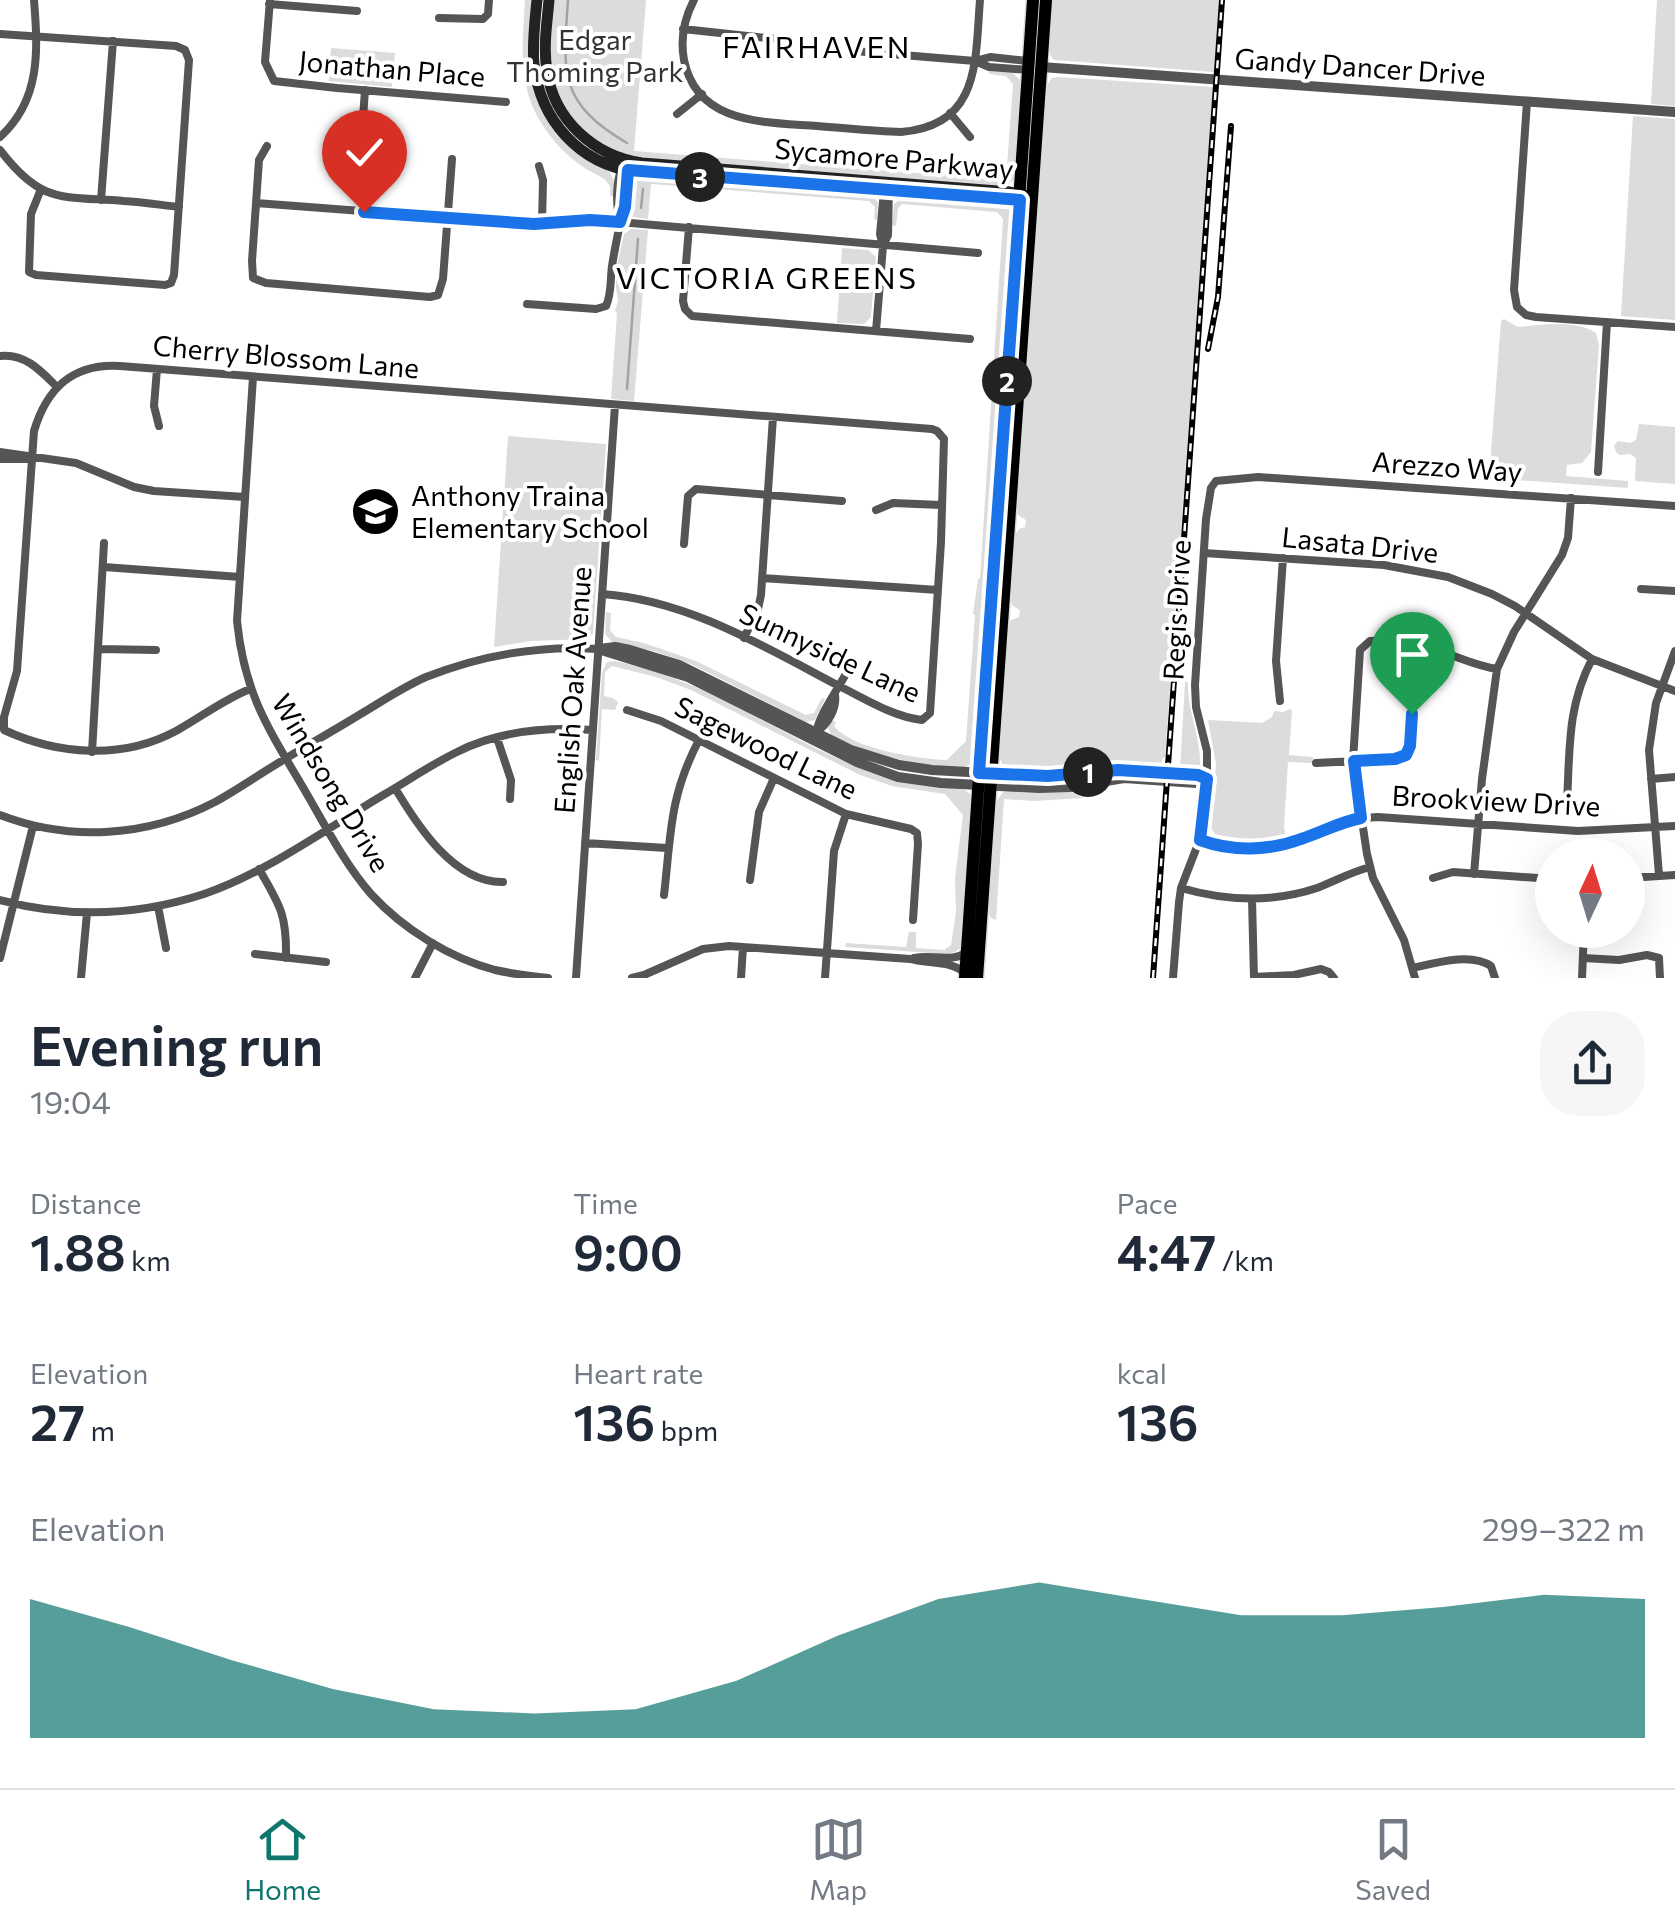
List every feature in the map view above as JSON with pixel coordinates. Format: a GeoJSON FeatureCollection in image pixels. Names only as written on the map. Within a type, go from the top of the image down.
{"type":"FeatureCollection","features":[{"type":"Feature","properties":{"kind":"main road","name":"Sycamore Parkway"},"geometry":{"type":"LineString","coordinates":[[537,0],[534,66],[546,108],[560,131],[601,162],[1024,198]]}},
{"type":"Feature","properties":{"kind":"main road","name":"Sycamore Parkway"},"geometry":{"type":"LineString","coordinates":[[549,0],[546,62],[558,106],[581,135],[625,167]]}},
{"type":"Feature","properties":{"kind":"main road"},"geometry":{"type":"LineString","coordinates":[[969,976],[1033,66],[1034,0]]}},
{"type":"Feature","properties":{"kind":"main road"},"geometry":{"type":"LineString","coordinates":[[1033,66],[1046,0]]}},
{"type":"Feature","properties":{"kind":"main road"},"geometry":{"type":"LineString","coordinates":[[969,976],[967,952],[1014,522],[1024,198]]}},
{"type":"Feature","properties":{"kind":"street"},"geometry":{"type":"LineString","coordinates":[[0,137],[29,99],[38,50],[34,0]]}},
{"type":"Feature","properties":{"kind":"street"},"geometry":{"type":"LineString","coordinates":[[439,18],[484,18],[489,0]]}},
{"type":"Feature","properties":{"kind":"street"},"geometry":{"type":"LineString","coordinates":[[694,0],[683,28],[686,68],[716,108],[748,120],[902,132],[929,127],[950,114],[961,101],[969,87],[975,60],[980,0]]}},
{"type":"Feature","properties":{"kind":"street"},"geometry":{"type":"LineString","coordinates":[[270,2],[357,11]]}},
{"type":"Feature","properties":{"kind":"street","name":"Jonathan Place"},"geometry":{"type":"LineString","coordinates":[[270,2],[266,62],[274,80],[506,102]]}},
{"type":"Feature","properties":{"kind":"street"},"geometry":{"type":"LineString","coordinates":[[683,28],[776,39]]}},
{"type":"Feature","properties":{"kind":"street"},"geometry":{"type":"LineString","coordinates":[[0,34],[176,46],[185,50],[189,60],[171,282],[164,285],[29,272],[31,214],[42,189]]}},
{"type":"Feature","properties":{"kind":"street"},"geometry":{"type":"LineString","coordinates":[[100,200],[113,41]]}},
{"type":"Feature","properties":{"kind":"street"},"geometry":{"type":"LineString","coordinates":[[854,51],[975,60],[990,57],[1033,66]]}},
{"type":"Feature","properties":{"kind":"street","name":"Gandy Dancer Drive"},"geometry":{"type":"LineString","coordinates":[[1033,66],[1675,112]]}},
{"type":"Feature","properties":{"kind":"street"},"geometry":{"type":"LineString","coordinates":[[364,212],[365,90]]}},
{"type":"Feature","properties":{"kind":"street"},"geometry":{"type":"LineString","coordinates":[[677,114],[702,94]]}},
{"type":"Feature","properties":{"kind":"street"},"geometry":{"type":"LineString","coordinates":[[1527,102],[1516,307],[1536,317],[1675,327]]}},
{"type":"Feature","properties":{"kind":"street"},"geometry":{"type":"LineString","coordinates":[[950,114],[970,137]]}},
{"type":"Feature","properties":{"kind":"street"},"geometry":{"type":"LineString","coordinates":[[267,146],[260,160],[254,278],[261,282],[430,297],[442,290],[452,160]]}},
{"type":"Feature","properties":{"kind":"street"},"geometry":{"type":"LineString","coordinates":[[0,150],[18,171],[58,197],[179,206]]}},
{"type":"Feature","properties":{"kind":"street"},"geometry":{"type":"LineString","coordinates":[[538,166],[543,180],[542,225]]}},
{"type":"Feature","properties":{"kind":"street"},"geometry":{"type":"LineString","coordinates":[[527,304],[596,309],[606,306],[620,222],[616,206],[625,167]]}},
{"type":"Feature","properties":{"kind":"street"},"geometry":{"type":"LineString","coordinates":[[876,331],[880,234],[888,188]]}},
{"type":"Feature","properties":{"kind":"street"},"geometry":{"type":"LineString","coordinates":[[256,203],[542,225],[590,220],[620,222],[978,254]]}},
{"type":"Feature","properties":{"kind":"street"},"geometry":{"type":"LineString","coordinates":[[689,228],[683,301],[687,312],[696,317],[970,339]]}},
{"type":"Feature","properties":{"kind":"street"},"geometry":{"type":"LineString","coordinates":[[1598,472],[1608,322]]}},
{"type":"Feature","properties":{"kind":"street"},"geometry":{"type":"LineString","coordinates":[[0,356],[23,359],[57,387],[40,412],[34,431],[17,671],[2,724],[4,730],[59,748],[92,752],[129,748],[162,738],[250,689]]}},
{"type":"Feature","properties":{"kind":"street","name":"Cherry Blossom Lane"},"geometry":{"type":"LineString","coordinates":[[57,387],[77,373],[98,366],[932,430],[941,434],[945,445],[941,505]]}},
{"type":"Feature","properties":{"kind":"street"},"geometry":{"type":"LineString","coordinates":[[157,369],[154,412],[159,426]]}},
{"type":"Feature","properties":{"kind":"street","name":"Windsong Drive"},"geometry":{"type":"LineString","coordinates":[[253,376],[238,621],[240,652],[263,720],[345,858],[371,894],[396,918],[433,943],[494,970],[548,978]]}},
{"type":"Feature","properties":{"kind":"street","name":"English Oak Avenue"},"geometry":{"type":"LineString","coordinates":[[576,978],[615,405]]}},
{"type":"Feature","properties":{"kind":"street"},"geometry":{"type":"LineString","coordinates":[[744,638],[758,609],[773,417]]}},
{"type":"Feature","properties":{"kind":"street"},"geometry":{"type":"LineString","coordinates":[[0,456],[76,463],[154,491],[244,497]]}},
{"type":"Feature","properties":{"kind":"street","name":"Arezzo Way"},"geometry":{"type":"LineString","coordinates":[[1216,481],[1258,476],[1675,506]]}},
{"type":"Feature","properties":{"kind":"street","name":"Regis Drive"},"geometry":{"type":"LineString","coordinates":[[1173,978],[1181,888],[1200,840],[1207,779],[1207,751],[1194,692],[1206,519],[1211,488],[1216,481]]}},
{"type":"Feature","properties":{"kind":"street"},"geometry":{"type":"LineString","coordinates":[[684,544],[688,496],[696,488],[842,501]]}},
{"type":"Feature","properties":{"kind":"street"},"geometry":{"type":"LineString","coordinates":[[1474,874],[1496,668],[1564,550],[1571,498]]}},
{"type":"Feature","properties":{"kind":"street"},"geometry":{"type":"LineString","coordinates":[[876,510],[893,503],[941,505]]}},
{"type":"Feature","properties":{"kind":"street","name":"Sunnyside Lane"},"geometry":{"type":"LineString","coordinates":[[602,594],[688,613],[744,638],[838,690],[922,720],[930,714],[941,505]]}},
{"type":"Feature","properties":{"kind":"street"},"geometry":{"type":"LineString","coordinates":[[92,752],[104,543]]}},
{"type":"Feature","properties":{"kind":"street","name":"Lasata Drive"},"geometry":{"type":"LineString","coordinates":[[1204,553],[1400,567],[1432,573],[1492,594],[1526,612],[1592,658],[1675,691]]}},
{"type":"Feature","properties":{"kind":"street"},"geometry":{"type":"LineString","coordinates":[[1280,701],[1276,661],[1284,558]]}},
{"type":"Feature","properties":{"kind":"street"},"geometry":{"type":"LineString","coordinates":[[104,567],[240,577]]}},
{"type":"Feature","properties":{"kind":"street"},"geometry":{"type":"LineString","coordinates":[[762,578],[938,590]]}},
{"type":"Feature","properties":{"kind":"street"},"geometry":{"type":"LineString","coordinates":[[1641,588],[1675,591]]}},
{"type":"Feature","properties":{"kind":"street"},"geometry":{"type":"LineString","coordinates":[[1495,978],[1491,966],[1482,960],[1444,961],[1414,973],[1404,940],[1370,867],[1354,761],[1360,655],[1366,643],[1428,648],[1496,668]]}},
{"type":"Feature","properties":{"kind":"street"},"geometry":{"type":"LineString","coordinates":[[1316,763],[1399,759],[1408,751],[1413,706],[1428,648]]}},
{"type":"Feature","properties":{"kind":"street"},"geometry":{"type":"LineString","coordinates":[[98,649],[156,650]]}},
{"type":"Feature","properties":{"kind":"street"},"geometry":{"type":"LineString","coordinates":[[0,815],[33,826],[77,832],[159,824],[214,802],[411,685],[468,662],[532,649],[598,649],[688,677],[814,736],[888,763],[1048,788],[1115,778],[1197,783],[1207,779]]}},
{"type":"Feature","properties":{"kind":"street"},"geometry":{"type":"LineString","coordinates":[[1659,875],[1649,750],[1656,703],[1675,650]]}},
{"type":"Feature","properties":{"kind":"street"},"geometry":{"type":"LineString","coordinates":[[1567,801],[1572,713],[1576,693],[1592,658]]}},
{"type":"Feature","properties":{"kind":"street"},"geometry":{"type":"LineString","coordinates":[[814,736],[824,728],[850,666]]}},
{"type":"Feature","properties":{"kind":"street","name":"Sagewood Lane"},"geometry":{"type":"LineString","coordinates":[[627,710],[662,721],[846,814],[917,833],[913,920]]}},
{"type":"Feature","properties":{"kind":"street"},"geometry":{"type":"LineString","coordinates":[[0,900],[59,912],[87,913],[158,906],[204,894],[258,869],[459,751],[496,738],[548,729],[592,730]]}},
{"type":"Feature","properties":{"kind":"street"},"geometry":{"type":"LineString","coordinates":[[496,738],[511,780],[510,800]]}},
{"type":"Feature","properties":{"kind":"street"},"geometry":{"type":"LineString","coordinates":[[664,896],[671,816],[679,785],[699,740]]}},
{"type":"Feature","properties":{"kind":"street"},"geometry":{"type":"LineString","coordinates":[[1085,756],[1087,772]]}},
{"type":"Feature","properties":{"kind":"street"},"geometry":{"type":"LineString","coordinates":[[985,779],[1134,770],[1207,779]]}},
{"type":"Feature","properties":{"kind":"street"},"geometry":{"type":"LineString","coordinates":[[1650,779],[1675,777]]}},
{"type":"Feature","properties":{"kind":"street"},"geometry":{"type":"LineString","coordinates":[[750,880],[759,812],[774,778]]}},
{"type":"Feature","properties":{"kind":"street"},"geometry":{"type":"LineString","coordinates":[[395,788],[413,819],[458,866],[482,879],[503,882]]}},
{"type":"Feature","properties":{"kind":"street"},"geometry":{"type":"LineString","coordinates":[[825,978],[834,851],[846,814]]}},
{"type":"Feature","properties":{"kind":"street","name":"Brookview Drive"},"geometry":{"type":"LineString","coordinates":[[1200,840],[1230,847],[1265,848],[1361,818],[1388,817],[1578,831],[1675,826]]}},
{"type":"Feature","properties":{"kind":"street"},"geometry":{"type":"LineString","coordinates":[[0,958],[33,826]]}},
{"type":"Feature","properties":{"kind":"street"},"geometry":{"type":"LineString","coordinates":[[585,843],[667,848]]}},
{"type":"Feature","properties":{"kind":"street"},"geometry":{"type":"LineString","coordinates":[[1181,888],[1252,899],[1304,891],[1370,867]]}},
{"type":"Feature","properties":{"kind":"street"},"geometry":{"type":"LineString","coordinates":[[258,869],[284,917],[286,958]]}},
{"type":"Feature","properties":{"kind":"street"},"geometry":{"type":"LineString","coordinates":[[1433,878],[1453,872],[1535,878]]}},
{"type":"Feature","properties":{"kind":"street"},"geometry":{"type":"LineString","coordinates":[[1645,876],[1675,876]]}},
{"type":"Feature","properties":{"kind":"street"},"geometry":{"type":"LineString","coordinates":[[1252,899],[1254,977],[1321,969],[1334,978]]}},
{"type":"Feature","properties":{"kind":"street"},"geometry":{"type":"LineString","coordinates":[[158,906],[166,948]]}},
{"type":"Feature","properties":{"kind":"street"},"geometry":{"type":"LineString","coordinates":[[81,978],[87,913]]}},
{"type":"Feature","properties":{"kind":"street"},"geometry":{"type":"LineString","coordinates":[[416,978],[433,943]]}},
{"type":"Feature","properties":{"kind":"street"},"geometry":{"type":"LineString","coordinates":[[632,978],[704,950],[728,946],[910,959],[956,966],[969,976]]}},
{"type":"Feature","properties":{"kind":"street"},"geometry":{"type":"LineString","coordinates":[[741,978],[743,947]]}},
{"type":"Feature","properties":{"kind":"street"},"geometry":{"type":"LineString","coordinates":[[1582,978],[1583,948]]}},
{"type":"Feature","properties":{"kind":"street"},"geometry":{"type":"LineString","coordinates":[[910,959],[956,958],[967,952]]}},
{"type":"Feature","properties":{"kind":"street"},"geometry":{"type":"LineString","coordinates":[[255,954],[326,962]]}},
{"type":"Feature","properties":{"kind":"street"},"geometry":{"type":"LineString","coordinates":[[1583,958],[1619,960],[1648,954],[1658,958],[1660,978]]}},
{"type":"Feature","properties":{"kind":"green space"},"geometry":{"type":"Polygon","coordinates":[[[525,0],[533,0],[541,106],[610,172],[613,196],[606,181],[556,143],[534,110],[524,69],[525,0]]]}},
{"type":"Feature","properties":{"kind":"green space","name":"Edgar Thoming Park"},"geometry":{"type":"Polygon","coordinates":[[[553,0],[646,0],[634,151],[1006,180],[1013,84],[1006,76],[989,71],[1013,73],[1021,81],[1014,179],[1005,187],[638,158],[606,147],[578,126],[560,100],[550,66],[553,0]]]}},
{"type":"Feature","properties":{"kind":"green space"},"geometry":{"type":"Polygon","coordinates":[[[1052,0],[1219,0],[1214,72],[1054,60],[1049,49],[1052,0]]]}},
{"type":"Feature","properties":{"kind":"green space"},"geometry":{"type":"Polygon","coordinates":[[[1657,0],[1675,0],[1675,106],[1651,104],[1657,0]]]}},
{"type":"Feature","properties":{"kind":"green space"},"geometry":{"type":"Polygon","coordinates":[[[331,48],[395,53],[392,87],[329,81],[331,48]]]}},
{"type":"Feature","properties":{"kind":"green space"},"geometry":{"type":"Polygon","coordinates":[[[1058,77],[1213,87],[1165,757],[1161,769],[1102,766],[1094,760],[1091,750],[1079,750],[1075,764],[1063,770],[1010,768],[1003,766],[999,756],[1008,625],[1019,617],[1020,610],[1010,599],[1015,535],[1025,527],[1026,520],[1016,510],[1047,85],[1058,77]]]}},
{"type":"Feature","properties":{"kind":"green space"},"geometry":{"type":"Polygon","coordinates":[[[1633,116],[1675,119],[1675,320],[1621,316],[1633,116]]]}},
{"type":"Feature","properties":{"kind":"green space"},"geometry":{"type":"Polygon","coordinates":[[[641,176],[871,195],[878,202],[877,220],[875,207],[869,201],[651,184],[648,219],[633,217],[628,211],[629,190],[641,176]]]}},
{"type":"Feature","properties":{"kind":"green space"},"geometry":{"type":"Polygon","coordinates":[[[903,197],[1005,205],[1012,217],[974,757],[963,768],[920,764],[868,752],[831,735],[828,728],[831,720],[843,734],[870,747],[935,759],[947,760],[966,741],[1003,219],[997,212],[902,204],[896,226],[892,225],[894,204],[903,197]]]}},
{"type":"Feature","properties":{"kind":"green space"},"geometry":{"type":"Polygon","coordinates":[[[631,229],[648,230],[634,401],[611,399],[617,265],[624,234],[631,229]]]}},
{"type":"Feature","properties":{"kind":"green space"},"geometry":{"type":"Polygon","coordinates":[[[842,248],[868,250],[876,257],[871,317],[864,324],[837,323],[842,248]]]}},
{"type":"Feature","properties":{"kind":"green space"},"geometry":{"type":"Polygon","coordinates":[[[1504,319],[1518,327],[1568,324],[1596,333],[1599,345],[1591,452],[1582,463],[1567,465],[1566,476],[1628,481],[1628,488],[1489,478],[1504,319]]]}},
{"type":"Feature","properties":{"kind":"green space"},"geometry":{"type":"Polygon","coordinates":[[[1639,424],[1675,427],[1675,484],[1635,481],[1636,458],[1616,452],[1614,446],[1618,441],[1636,440],[1639,424]]]}},
{"type":"Feature","properties":{"kind":"green space"},"geometry":{"type":"Polygon","coordinates":[[[508,436],[606,444],[593,633],[589,639],[494,647],[508,436]]]}},
{"type":"Feature","properties":{"kind":"green space"},"geometry":{"type":"Polygon","coordinates":[[[606,612],[611,613],[610,630],[616,637],[696,661],[806,715],[814,713],[825,699],[815,720],[806,722],[693,665],[612,642],[605,634],[606,612]]]}},
{"type":"Feature","properties":{"kind":"green space"},"geometry":{"type":"Polygon","coordinates":[[[607,662],[680,681],[867,771],[970,794],[960,948],[948,954],[845,947],[846,943],[906,947],[909,932],[916,932],[916,948],[944,950],[951,945],[963,815],[945,794],[892,786],[860,775],[691,690],[612,666],[605,672],[604,696],[618,702],[615,710],[602,709],[599,761],[596,760],[602,672],[607,662]]]}},
{"type":"Feature","properties":{"kind":"green space"},"geometry":{"type":"Polygon","coordinates":[[[1185,682],[1200,754],[1200,765],[1189,771],[1180,770],[1185,682]]]}},
{"type":"Feature","properties":{"kind":"green space"},"geometry":{"type":"Polygon","coordinates":[[[1290,709],[1289,755],[1313,757],[1312,763],[1288,762],[1286,835],[1249,840],[1216,835],[1211,828],[1216,764],[1208,720],[1262,723],[1274,711],[1290,709]]]}},
{"type":"Feature","properties":{"kind":"green space"},"geometry":{"type":"Polygon","coordinates":[[[1008,791],[1071,792],[1083,798],[1004,799],[996,920],[988,911],[996,802],[1008,791]]]}},
{"type":"Feature","properties":{"kind":"waterway"},"geometry":{"type":"LineString","coordinates":[[568,0],[565,47],[570,84],[588,114],[627,143]]}},
{"type":"Feature","properties":{"kind":"waterway"},"geometry":{"type":"LineString","coordinates":[[641,208],[643,189]]}},
{"type":"Feature","properties":{"kind":"waterway"},"geometry":{"type":"LineString","coordinates":[[627,389],[638,239]]}},
{"type":"Feature","properties":{"kind":"railway"},"geometry":{"type":"LineString","coordinates":[[1153,978],[1222,0]]}},
{"type":"Feature","properties":{"kind":"railway"},"geometry":{"type":"LineString","coordinates":[[1208,349],[1218,297],[1231,126]]}},
{"type":"Feature","properties":{"kind":"place","name":"Anthony Traina Elementary School"},"geometry":{"type":"Point","coordinates":[376,512]}},
{"type":"Feature","properties":{"kind":"district","name":"FAIRHAVEN"},"geometry":{"type":"Point","coordinates":[817,48]}},
{"type":"Feature","properties":{"kind":"district","name":"VICTORIA GREENS"},"geometry":{"type":"Point","coordinates":[767,279]}},
{"type":"Feature","properties":{"kind":"route"},"geometry":{"type":"LineString","coordinates":[[364,212],[534,224],[620,222],[628,170],[1020,200],[979,773],[1048,776],[1118,770],[1198,775],[1207,779],[1200,840],[1230,847],[1265,848],[1361,818],[1354,761],[1406,755],[1412,714]]}}]}
